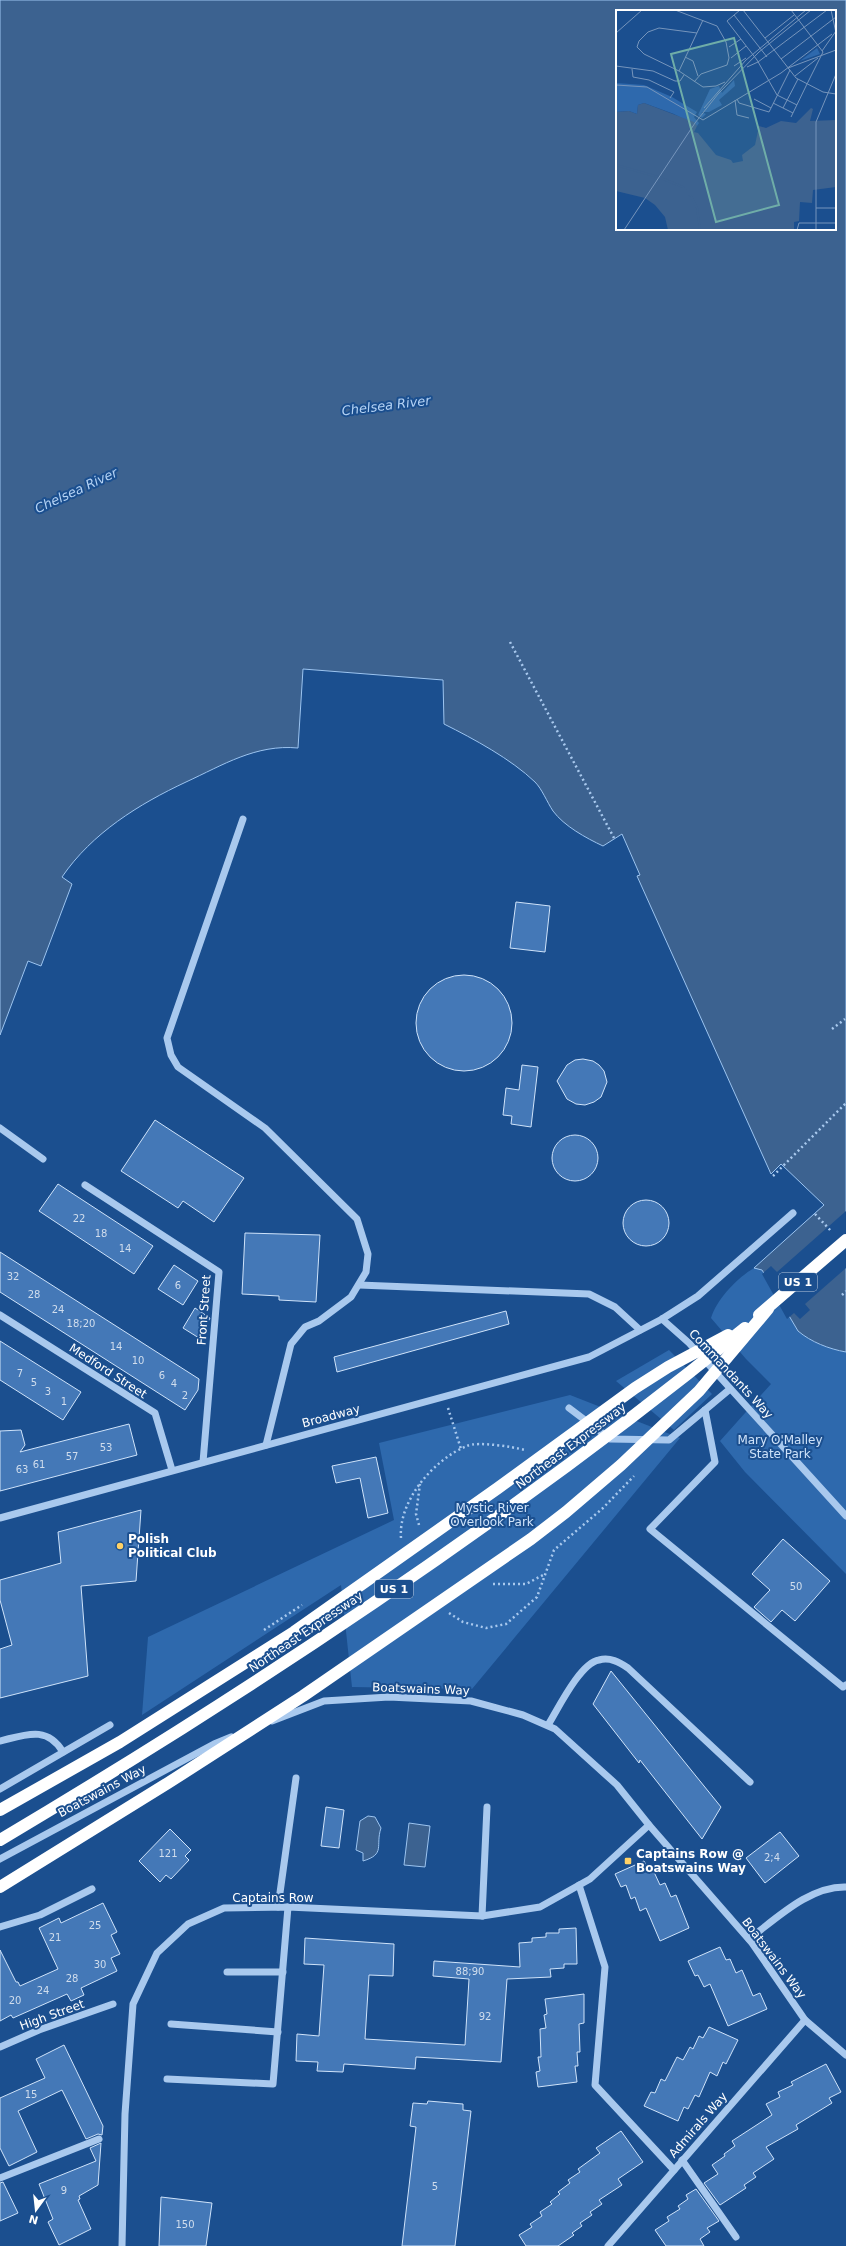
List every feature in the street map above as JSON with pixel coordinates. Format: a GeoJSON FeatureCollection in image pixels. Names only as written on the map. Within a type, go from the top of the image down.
{"type":"FeatureCollection","features":[{"type":"Feature","properties":{"kind":"highway","name":"US 1"},"geometry":{"type":"LineString","coordinates":[[768,1309],[846,1240]]}},
{"type":"Feature","properties":{"kind":"highway","name":"US 1"},"geometry":{"type":"LineString","coordinates":[[750,1323],[846,1240]]}},
{"type":"Feature","properties":{"kind":"highway","name":"Northeast Expressway"},"geometry":{"type":"LineString","coordinates":[[0,1841],[176,1733],[387,1594],[596,1444],[685,1377],[768,1309]]}},
{"type":"Feature","properties":{"kind":"highway"},"geometry":{"type":"LineString","coordinates":[[0,1887],[168,1783],[303,1696],[531,1539],[566,1512],[621,1465],[699,1391],[768,1309]]}},
{"type":"Feature","properties":{"kind":"highway","name":"Northeast Expressway"},"geometry":{"type":"LineString","coordinates":[[0,1841],[259,1680],[369,1607],[569,1465],[681,1380],[750,1323]]}},
{"type":"Feature","properties":{"kind":"highway"},"geometry":{"type":"LineString","coordinates":[[0,1810],[120,1742],[294,1632],[498,1488],[635,1388],[668,1367],[750,1323]]}},
{"type":"Feature","properties":{"kind":"street"},"geometry":{"type":"LineString","coordinates":[[243,819],[167,1038],[171,1056],[178,1067],[265,1128],[357,1219],[368,1254],[366,1272],[351,1297],[320,1321],[305,1327],[291,1344],[266,1445]]}},
{"type":"Feature","properties":{"kind":"street"},"geometry":{"type":"LineString","coordinates":[[0,1128],[43,1158]]}},
{"type":"Feature","properties":{"kind":"street","name":"Front Street"},"geometry":{"type":"LineString","coordinates":[[85,1185],[220,1272],[203,1462]]}},
{"type":"Feature","properties":{"kind":"street","name":"Broadway"},"geometry":{"type":"LineString","coordinates":[[0,1518],[589,1357],[662,1319],[698,1296],[794,1212]]}},
{"type":"Feature","properties":{"kind":"street"},"geometry":{"type":"LineString","coordinates":[[359,1285],[589,1294],[615,1307],[640,1330]]}},
{"type":"Feature","properties":{"kind":"street","name":"Medford Street"},"geometry":{"type":"LineString","coordinates":[[0,1315],[155,1413],[172,1470]]}},
{"type":"Feature","properties":{"kind":"street","name":"Commandants Way"},"geometry":{"type":"LineString","coordinates":[[662,1319],[689,1343],[846,1516]]}},
{"type":"Feature","properties":{"kind":"street"},"geometry":{"type":"LineString","coordinates":[[569,1408],[610,1439],[670,1440],[730,1389]]}},
{"type":"Feature","properties":{"kind":"street"},"geometry":{"type":"LineString","coordinates":[[705,1410],[715,1462],[650,1529],[843,1687],[846,1685]]}},
{"type":"Feature","properties":{"kind":"street"},"geometry":{"type":"LineString","coordinates":[[548,1726],[583,1670],[598,1660],[615,1660],[628,1668],[750,1782]]}},
{"type":"Feature","properties":{"kind":"street","name":"Boatswains Way"},"geometry":{"type":"LineString","coordinates":[[0,1859],[214,1744],[324,1701],[389,1697],[471,1701],[523,1715],[555,1729],[618,1785],[649,1825],[749,1939],[805,2020],[846,2055]]}},
{"type":"Feature","properties":{"kind":"street"},"geometry":{"type":"LineString","coordinates":[[0,1789],[110,1725]]}},
{"type":"Feature","properties":{"kind":"street"},"geometry":{"type":"LineString","coordinates":[[0,1741],[27,1735],[45,1735],[55,1740],[63,1752]]}},
{"type":"Feature","properties":{"kind":"street"},"geometry":{"type":"LineString","coordinates":[[278,1907],[296,1778]]}},
{"type":"Feature","properties":{"kind":"street"},"geometry":{"type":"LineString","coordinates":[[482,1916],[487,1807]]}},
{"type":"Feature","properties":{"kind":"street","name":"Captains Row"},"geometry":{"type":"LineString","coordinates":[[122,2246],[125,2114],[133,2004],[157,1952],[188,1924],[224,1908],[288,1907],[482,1916],[540,1907],[590,1879],[649,1825]]}},
{"type":"Feature","properties":{"kind":"street"},"geometry":{"type":"LineString","coordinates":[[579,1885],[605,1967],[595,2085],[674,2170]]}},
{"type":"Feature","properties":{"kind":"street"},"geometry":{"type":"LineString","coordinates":[[749,1939],[804,1899],[824,1890],[846,1887]]}},
{"type":"Feature","properties":{"kind":"street"},"geometry":{"type":"LineString","coordinates":[[0,1927],[40,1915],[92,1889]]}},
{"type":"Feature","properties":{"kind":"street"},"geometry":{"type":"LineString","coordinates":[[167,2078],[274,2084],[288,1907]]}},
{"type":"Feature","properties":{"kind":"street"},"geometry":{"type":"LineString","coordinates":[[227,1972],[283,1972]]}},
{"type":"Feature","properties":{"kind":"street","name":"High Street"},"geometry":{"type":"LineString","coordinates":[[0,2047],[39,2030],[113,2004]]}},
{"type":"Feature","properties":{"kind":"street","name":"Admirals Way"},"geometry":{"type":"LineString","coordinates":[[608,2246],[805,2020]]}},
{"type":"Feature","properties":{"kind":"street"},"geometry":{"type":"LineString","coordinates":[[170,2024],[278,2032]]}},
{"type":"Feature","properties":{"kind":"street"},"geometry":{"type":"LineString","coordinates":[[0,2178],[98,2139]]}},
{"type":"Feature","properties":{"kind":"street"},"geometry":{"type":"LineString","coordinates":[[682,2160],[736,2237]]}},
{"type":"Feature","properties":{"kind":"path"},"geometry":{"type":"LineString","coordinates":[[510,642],[614,838]]}},
{"type":"Feature","properties":{"kind":"path"},"geometry":{"type":"LineString","coordinates":[[832,1029],[845,1019]]}},
{"type":"Feature","properties":{"kind":"path"},"geometry":{"type":"LineString","coordinates":[[773,1176],[846,1103]]}},
{"type":"Feature","properties":{"kind":"path"},"geometry":{"type":"LineString","coordinates":[[815,1214],[832,1232]]}},
{"type":"Feature","properties":{"kind":"path"},"geometry":{"type":"LineString","coordinates":[[842,1295],[846,1291]]}},
{"type":"Feature","properties":{"kind":"path"},"geometry":{"type":"LineString","coordinates":[[445,1396],[461,1449]]}},
{"type":"Feature","properties":{"kind":"green space","name":"Mary O'Malley State Park"},"geometry":{"type":"Polygon","coordinates":[[[754,1268],[762,1270],[798,1331],[820,1344],[846,1352],[846,1574],[745,1472],[720,1441],[771,1384],[746,1359],[711,1318],[718,1304],[728,1290],[741,1277],[754,1268]]]}},
{"type":"Feature","properties":{"kind":"green space"},"geometry":{"type":"Polygon","coordinates":[[[669,1350],[712,1394],[674,1430],[616,1381],[669,1350]]]}},
{"type":"Feature","properties":{"kind":"green space","name":"Mystic River Overlook Park"},"geometry":{"type":"Polygon","coordinates":[[[570,1395],[680,1438],[472,1689],[352,1687],[341,1585],[142,1715],[148,1637],[394,1520],[379,1443],[570,1395]]]}},
{"type":"Feature","properties":{"kind":"water","name":"Chelsea River"},"geometry":{"type":"Polygon","coordinates":[[[0,0],[846,0],[846,1352],[820,1344],[798,1331],[762,1270],[754,1268],[824,1205],[781,1164],[771,1174],[637,876],[640,875],[622,834],[603,846],[569,827],[553,811],[538,785],[515,765],[468,736],[444,724],[443,680],[303,669],[298,748],[268,749],[240,757],[151,800],[134,810],[102,833],[74,861],[62,877],[72,884],[41,966],[28,961],[0,1035],[0,0]]]}},
{"type":"Feature","properties":{"kind":"water"},"geometry":{"type":"Polygon","coordinates":[[[368,1816],[375,1817],[381,1828],[377,1852],[375,1855],[363,1861],[363,1853],[356,1850],[360,1821],[368,1816]]]}},
{"type":"Feature","properties":{"kind":"water"},"geometry":{"type":"Polygon","coordinates":[[[409,1823],[430,1826],[425,1867],[404,1865],[409,1823]]]}},
{"type":"Feature","properties":{"kind":"pier"},"geometry":{"type":"Polygon","coordinates":[[[846,1211],[846,1268],[805,1304],[810,1310],[800,1319],[794,1313],[787,1319],[762,1274],[771,1266],[777,1272],[846,1211]]]}},
{"type":"Feature","properties":{"kind":"building"},"geometry":{"type":"Polygon","coordinates":[[[516,902],[550,906],[545,952],[510,948],[516,902]]]}},
{"type":"Feature","properties":{"kind":"building"},"geometry":{"type":"Polygon","coordinates":[[[464,975],[482,979],[491,983],[498,989],[504,996],[508,1005],[512,1023],[508,1041],[504,1050],[498,1057],[491,1063],[482,1067],[464,1071],[446,1067],[437,1063],[430,1057],[424,1050],[420,1041],[416,1023],[420,1005],[424,996],[430,989],[437,983],[446,979],[464,975]]]}},
{"type":"Feature","properties":{"kind":"building"},"geometry":{"type":"Polygon","coordinates":[[[583,1059],[593,1061],[599,1065],[604,1071],[607,1082],[601,1097],[594,1102],[585,1105],[576,1104],[567,1099],[557,1081],[567,1065],[575,1060],[583,1059]]]}},
{"type":"Feature","properties":{"kind":"building"},"geometry":{"type":"Polygon","coordinates":[[[522,1065],[538,1067],[531,1127],[511,1124],[512,1116],[503,1115],[506,1088],[519,1090],[522,1065]]]}},
{"type":"Feature","properties":{"kind":"building"},"geometry":{"type":"Polygon","coordinates":[[[155,1120],[244,1178],[214,1222],[183,1201],[178,1208],[121,1171],[155,1120]]]}},
{"type":"Feature","properties":{"kind":"building"},"geometry":{"type":"Polygon","coordinates":[[[570,1135],[580,1135],[588,1139],[594,1145],[598,1153],[598,1163],[594,1171],[588,1177],[580,1181],[570,1181],[562,1177],[556,1171],[552,1163],[552,1153],[556,1145],[562,1139],[570,1135]]]}},
{"type":"Feature","properties":{"kind":"building"},"geometry":{"type":"Polygon","coordinates":[[[58,1184],[153,1246],[134,1274],[39,1211],[58,1184]]]}},
{"type":"Feature","properties":{"kind":"building"},"geometry":{"type":"Polygon","coordinates":[[[641,1200],[651,1200],[659,1204],[665,1210],[669,1218],[669,1228],[665,1236],[659,1242],[651,1246],[641,1246],[633,1242],[627,1236],[623,1228],[623,1218],[627,1210],[633,1204],[641,1200]]]}},
{"type":"Feature","properties":{"kind":"building"},"geometry":{"type":"Polygon","coordinates":[[[245,1233],[320,1235],[316,1302],[279,1300],[279,1296],[242,1294],[245,1233]]]}},
{"type":"Feature","properties":{"kind":"building"},"geometry":{"type":"Polygon","coordinates":[[[0,1252],[199,1379],[198,1390],[185,1410],[0,1292],[0,1252]]]}},
{"type":"Feature","properties":{"kind":"building"},"geometry":{"type":"Polygon","coordinates":[[[174,1265],[198,1281],[183,1305],[158,1289],[174,1265]]]}},
{"type":"Feature","properties":{"kind":"building"},"geometry":{"type":"Polygon","coordinates":[[[195,1308],[210,1318],[199,1338],[183,1328],[195,1308]]]}},
{"type":"Feature","properties":{"kind":"building"},"geometry":{"type":"Polygon","coordinates":[[[506,1311],[509,1324],[337,1372],[334,1357],[506,1311]]]}},
{"type":"Feature","properties":{"kind":"building"},"geometry":{"type":"Polygon","coordinates":[[[0,1341],[81,1392],[63,1420],[0,1380],[0,1341]]]}},
{"type":"Feature","properties":{"kind":"building"},"geometry":{"type":"Polygon","coordinates":[[[129,1424],[137,1455],[0,1491],[0,1431],[21,1430],[25,1445],[20,1452],[129,1424]]]}},
{"type":"Feature","properties":{"kind":"building"},"geometry":{"type":"Polygon","coordinates":[[[376,1457],[388,1513],[368,1518],[360,1478],[336,1483],[332,1466],[376,1457]]]}},
{"type":"Feature","properties":{"kind":"building"},"geometry":{"type":"Polygon","coordinates":[[[141,1510],[136,1581],[81,1586],[88,1676],[0,1698],[0,1649],[12,1645],[0,1600],[0,1580],[61,1563],[58,1532],[141,1510]]]}},
{"type":"Feature","properties":{"kind":"building"},"geometry":{"type":"Polygon","coordinates":[[[783,1539],[830,1581],[795,1621],[782,1610],[771,1622],[754,1607],[770,1590],[752,1574],[783,1539]]]}},
{"type":"Feature","properties":{"kind":"building"},"geometry":{"type":"Polygon","coordinates":[[[611,1671],[721,1807],[702,1839],[640,1760],[639,1763],[593,1704],[611,1671]]]}},
{"type":"Feature","properties":{"kind":"building"},"geometry":{"type":"Polygon","coordinates":[[[326,1807],[344,1810],[339,1848],[321,1846],[326,1807]]]}},
{"type":"Feature","properties":{"kind":"building"},"geometry":{"type":"Polygon","coordinates":[[[170,1829],[191,1850],[185,1856],[189,1860],[171,1879],[166,1875],[160,1882],[139,1861],[170,1829]]]}},
{"type":"Feature","properties":{"kind":"building"},"geometry":{"type":"Polygon","coordinates":[[[780,1832],[799,1856],[765,1883],[746,1858],[780,1832]]]}},
{"type":"Feature","properties":{"kind":"building"},"geometry":{"type":"Polygon","coordinates":[[[644,1861],[650,1873],[654,1872],[660,1885],[665,1883],[671,1897],[676,1895],[689,1928],[660,1941],[646,1908],[640,1911],[635,1897],[631,1899],[626,1885],[621,1887],[615,1874],[644,1861]]]}},
{"type":"Feature","properties":{"kind":"building"},"geometry":{"type":"Polygon","coordinates":[[[103,1903],[117,1932],[111,1935],[120,1954],[111,1958],[117,1971],[81,1988],[84,1995],[71,2001],[67,1994],[13,2018],[11,2015],[0,2021],[0,1950],[16,1982],[18,1982],[20,1986],[58,1969],[39,1928],[59,1918],[61,1923],[103,1903]]]}},
{"type":"Feature","properties":{"kind":"building"},"geometry":{"type":"Polygon","coordinates":[[[576,1928],[577,1964],[564,1964],[564,1968],[550,1969],[551,1977],[507,1979],[501,2062],[416,2057],[415,2069],[344,2064],[343,2072],[317,2071],[318,2062],[296,2061],[297,2034],[319,2036],[324,1965],[304,1964],[305,1938],[394,1944],[393,1976],[369,1975],[365,2039],[465,2045],[469,1979],[433,1976],[434,1961],[520,1967],[519,1943],[532,1942],[532,1938],[546,1937],[546,1933],[559,1933],[559,1929],[576,1928]]]}},
{"type":"Feature","properties":{"kind":"building"},"geometry":{"type":"Polygon","coordinates":[[[720,1947],[726,1960],[730,1959],[736,1973],[742,1970],[753,1996],[760,1993],[767,2009],[728,2026],[710,1984],[704,1987],[698,1975],[695,1976],[688,1961],[720,1947]]]}},
{"type":"Feature","properties":{"kind":"building"},"geometry":{"type":"Polygon","coordinates":[[[584,1994],[584,2023],[579,2024],[580,2052],[577,2052],[578,2066],[575,2066],[577,2082],[538,2087],[536,2072],[540,2071],[538,2057],[541,2057],[540,2029],[546,2028],[544,2015],[547,2014],[545,1999],[584,1994]]]}},
{"type":"Feature","properties":{"kind":"building"},"geometry":{"type":"Polygon","coordinates":[[[709,2027],[738,2040],[726,2064],[723,2062],[717,2076],[710,2072],[699,2097],[695,2095],[688,2109],[684,2107],[678,2121],[644,2106],[651,2092],[655,2093],[661,2079],[665,2081],[677,2057],[683,2060],[690,2047],[693,2049],[699,2036],[703,2038],[709,2027]]]}},
{"type":"Feature","properties":{"kind":"building"},"geometry":{"type":"Polygon","coordinates":[[[64,2045],[103,2126],[102,2135],[98,2134],[86,2139],[62,2090],[18,2111],[37,2152],[9,2166],[0,2148],[0,2098],[45,2078],[36,2059],[64,2045]]]}},
{"type":"Feature","properties":{"kind":"building"},"geometry":{"type":"Polygon","coordinates":[[[826,2064],[841,2092],[829,2098],[832,2103],[796,2125],[798,2129],[766,2147],[774,2159],[753,2173],[756,2177],[744,2185],[746,2188],[720,2205],[704,2183],[718,2174],[712,2165],[725,2156],[724,2154],[735,2146],[732,2141],[772,2115],[766,2104],[780,2097],[778,2092],[793,2085],[791,2082],[826,2064]]]}},
{"type":"Feature","properties":{"kind":"building"},"geometry":{"type":"Polygon","coordinates":[[[428,2101],[463,2104],[463,2110],[471,2111],[455,2246],[402,2246],[416,2127],[410,2126],[413,2103],[427,2104],[428,2101]]]}},
{"type":"Feature","properties":{"kind":"building"},"geometry":{"type":"Polygon","coordinates":[[[621,2131],[643,2162],[618,2179],[622,2185],[599,2200],[602,2204],[590,2212],[592,2215],[580,2223],[582,2226],[572,2233],[574,2235],[558,2246],[526,2246],[519,2235],[532,2227],[530,2224],[542,2216],[540,2212],[552,2204],[550,2202],[560,2194],[558,2192],[570,2183],[568,2180],[580,2172],[578,2169],[600,2153],[596,2148],[621,2131]]]}},
{"type":"Feature","properties":{"kind":"building"},"geometry":{"type":"Polygon","coordinates":[[[101,2143],[98,2185],[79,2196],[80,2199],[78,2200],[91,2229],[59,2245],[48,2222],[53,2219],[39,2184],[96,2161],[90,2148],[101,2143]]]}},
{"type":"Feature","properties":{"kind":"building"},"geometry":{"type":"Polygon","coordinates":[[[3,2182],[18,2213],[0,2221],[0,2183],[3,2182]]]}},
{"type":"Feature","properties":{"kind":"building"},"geometry":{"type":"Polygon","coordinates":[[[696,2189],[719,2221],[707,2228],[710,2232],[700,2239],[704,2246],[666,2246],[655,2230],[669,2221],[667,2217],[680,2209],[678,2206],[688,2199],[686,2195],[696,2189]]]}},
{"type":"Feature","properties":{"kind":"building"},"geometry":{"type":"Polygon","coordinates":[[[161,2197],[212,2203],[206,2246],[159,2246],[161,2197]]]}},
{"type":"Feature","properties":{"kind":"place","name":"Polish Political Club"},"geometry":{"type":"Point","coordinates":[120,1546]}},
{"type":"Feature","properties":{"kind":"place","name":"Captains Row @ Boatswains Way"},"geometry":{"type":"Point","coordinates":[628,1861]}}]}
